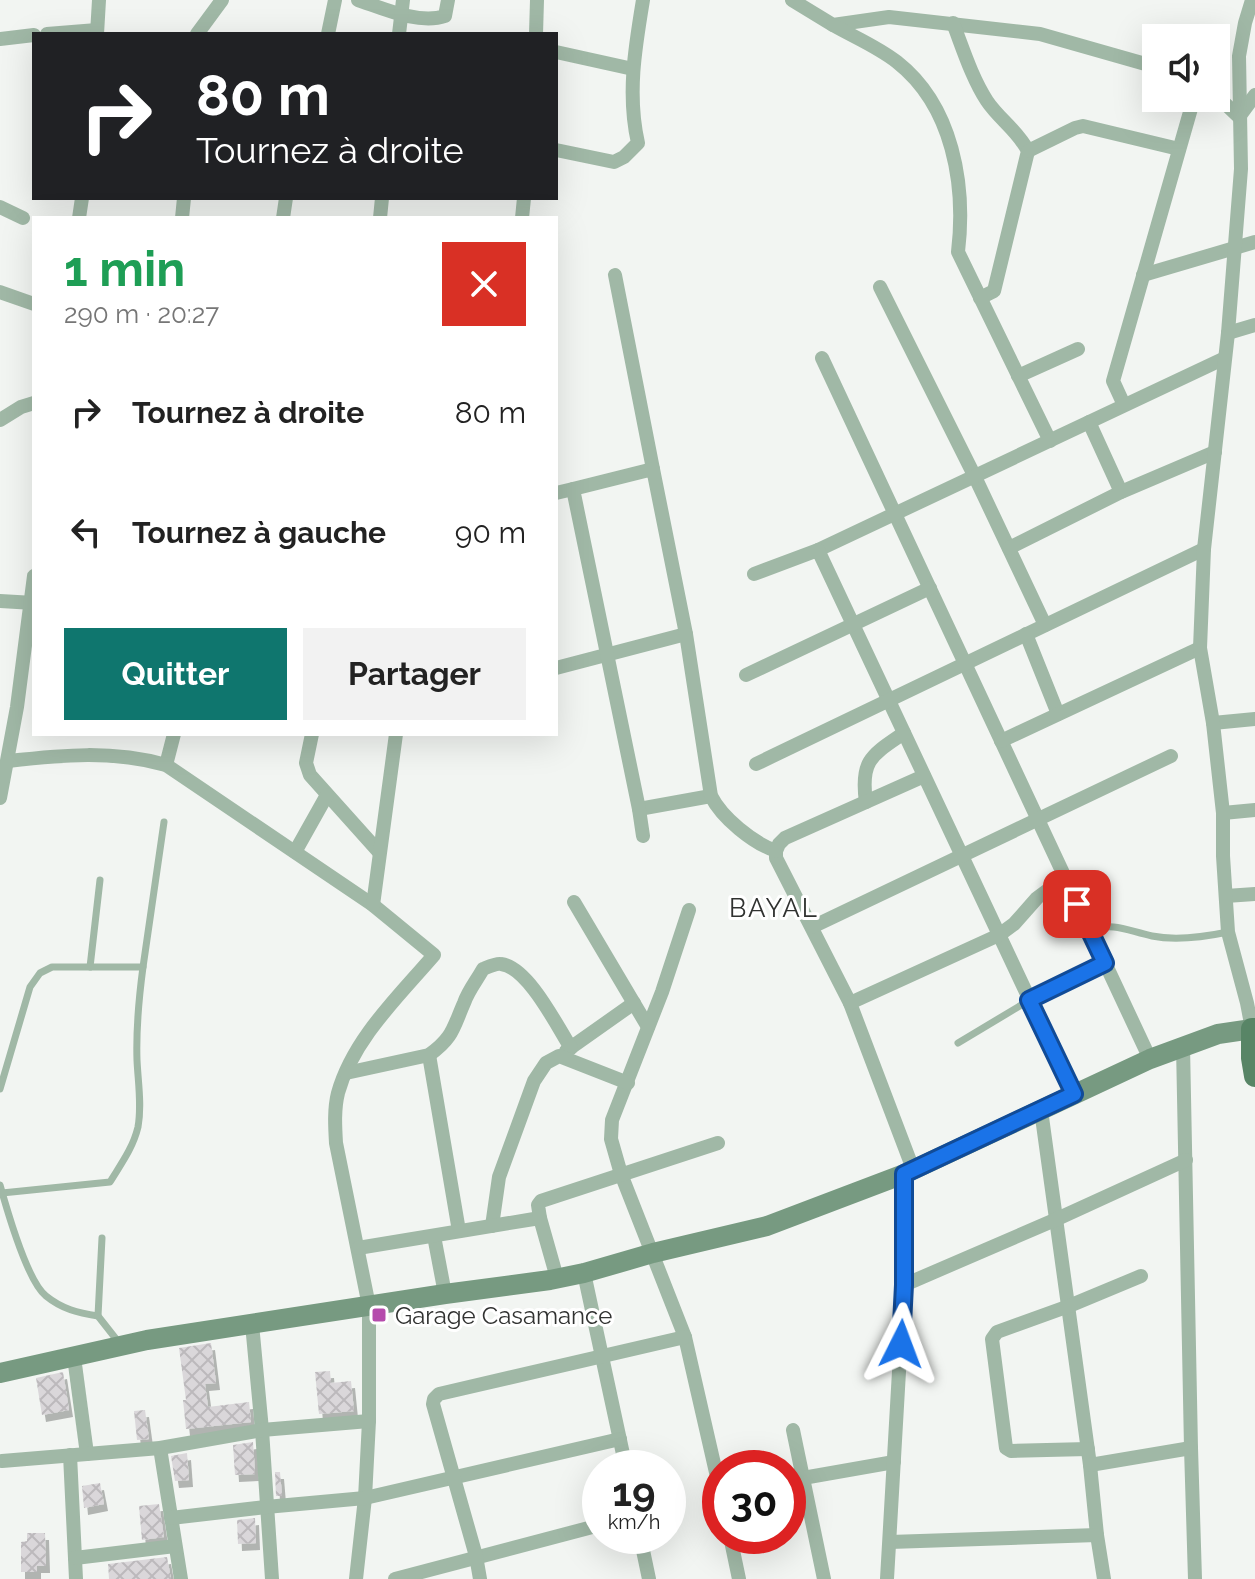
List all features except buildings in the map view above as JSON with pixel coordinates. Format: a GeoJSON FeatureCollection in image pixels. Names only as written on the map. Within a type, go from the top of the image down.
{"type":"FeatureCollection","features":[{"type":"Feature","properties":{"kind":"main road"},"geometry":{"type":"LineString","coordinates":[[1254,1029],[1252,1058],[1255,1076]]}},
{"type":"Feature","properties":{"kind":"street"},"geometry":{"type":"LineString","coordinates":[[97,32],[99,0]]}},
{"type":"Feature","properties":{"kind":"street"},"geometry":{"type":"LineString","coordinates":[[205,32],[222,0]]}},
{"type":"Feature","properties":{"kind":"street"},"geometry":{"type":"LineString","coordinates":[[328,32],[335,0]]}},
{"type":"Feature","properties":{"kind":"street"},"geometry":{"type":"LineString","coordinates":[[358,0],[402,7],[437,19],[445,16],[448,0]]}},
{"type":"Feature","properties":{"kind":"street"},"geometry":{"type":"LineString","coordinates":[[536,32],[537,0]]}},
{"type":"Feature","properties":{"kind":"street"},"geometry":{"type":"LineString","coordinates":[[558,150],[614,162],[638,143],[633,121],[633,69],[643,0]]}},
{"type":"Feature","properties":{"kind":"street"},"geometry":{"type":"LineString","coordinates":[[792,0],[895,60],[914,77],[941,117],[956,167],[960,233],[958,252],[1050,441]]}},
{"type":"Feature","properties":{"kind":"street"},"geometry":{"type":"LineString","coordinates":[[0,1373],[147,1340],[584,1273],[767,1226],[908,1171],[1150,1059],[1218,1034],[1254,1029],[1228,932],[1223,813],[1213,723],[1200,648],[1204,549],[1228,333],[1241,169],[1239,56],[1252,0]]}},
{"type":"Feature","properties":{"kind":"street"},"geometry":{"type":"LineString","coordinates":[[399,32],[402,7]]}},
{"type":"Feature","properties":{"kind":"street"},"geometry":{"type":"LineString","coordinates":[[833,25],[889,17],[953,23],[1040,34],[1142,63]]}},
{"type":"Feature","properties":{"kind":"street"},"geometry":{"type":"LineString","coordinates":[[953,23],[988,103],[1028,151],[994,291],[980,298]]}},
{"type":"Feature","properties":{"kind":"street"},"geometry":{"type":"LineString","coordinates":[[0,39],[32,35]]}},
{"type":"Feature","properties":{"kind":"street"},"geometry":{"type":"LineString","coordinates":[[558,52],[633,69]]}},
{"type":"Feature","properties":{"kind":"street"},"geometry":{"type":"LineString","coordinates":[[1239,117],[1255,95]]}},
{"type":"Feature","properties":{"kind":"street"},"geometry":{"type":"LineString","coordinates":[[1230,108],[1239,117]]}},
{"type":"Feature","properties":{"kind":"street"},"geometry":{"type":"LineString","coordinates":[[1124,405],[1113,381],[1190,112]]}},
{"type":"Feature","properties":{"kind":"street"},"geometry":{"type":"LineString","coordinates":[[1028,151],[1083,126],[1179,149]]}},
{"type":"Feature","properties":{"kind":"street"},"geometry":{"type":"LineString","coordinates":[[0,207],[23,218]]}},
{"type":"Feature","properties":{"kind":"street"},"geometry":{"type":"LineString","coordinates":[[1143,275],[1255,242]]}},
{"type":"Feature","properties":{"kind":"street"},"geometry":{"type":"LineString","coordinates":[[615,275],[686,634],[711,796],[727,819],[776,851]]}},
{"type":"Feature","properties":{"kind":"street"},"geometry":{"type":"LineString","coordinates":[[880,287],[1045,625]]}},
{"type":"Feature","properties":{"kind":"street"},"geometry":{"type":"LineString","coordinates":[[0,292],[32,303]]}},
{"type":"Feature","properties":{"kind":"street"},"geometry":{"type":"LineString","coordinates":[[1228,333],[1255,325]]}},
{"type":"Feature","properties":{"kind":"street"},"geometry":{"type":"LineString","coordinates":[[1018,376],[1078,349]]}},
{"type":"Feature","properties":{"kind":"street"},"geometry":{"type":"LineString","coordinates":[[822,358],[1150,1059]]}},
{"type":"Feature","properties":{"kind":"street"},"geometry":{"type":"LineString","coordinates":[[754,574],[818,550],[1225,358]]}},
{"type":"Feature","properties":{"kind":"street"},"geometry":{"type":"LineString","coordinates":[[0,420],[32,404]]}},
{"type":"Feature","properties":{"kind":"street"},"geometry":{"type":"LineString","coordinates":[[1089,422],[1121,492]]}},
{"type":"Feature","properties":{"kind":"street"},"geometry":{"type":"LineString","coordinates":[[1009,548],[1121,492],[1215,452]]}},
{"type":"Feature","properties":{"kind":"street"},"geometry":{"type":"LineString","coordinates":[[558,493],[653,469]]}},
{"type":"Feature","properties":{"kind":"street"},"geometry":{"type":"LineString","coordinates":[[573,489],[643,836]]}},
{"type":"Feature","properties":{"kind":"street"},"geometry":{"type":"LineString","coordinates":[[756,764],[1204,549]]}},
{"type":"Feature","properties":{"kind":"street"},"geometry":{"type":"LineString","coordinates":[[818,550],[1074,1094]]}},
{"type":"Feature","properties":{"kind":"street"},"geometry":{"type":"LineString","coordinates":[[746,675],[930,588]]}},
{"type":"Feature","properties":{"kind":"street"},"geometry":{"type":"LineString","coordinates":[[0,601],[32,603],[29,658],[0,797]]}},
{"type":"Feature","properties":{"kind":"street"},"geometry":{"type":"LineString","coordinates":[[558,667],[686,634]]}},
{"type":"Feature","properties":{"kind":"street"},"geometry":{"type":"LineString","coordinates":[[1026,634],[1058,714]]}},
{"type":"Feature","properties":{"kind":"street"},"geometry":{"type":"LineString","coordinates":[[1001,741],[1200,648]]}},
{"type":"Feature","properties":{"kind":"street"},"geometry":{"type":"LineString","coordinates":[[0,706],[17,707]]}},
{"type":"Feature","properties":{"kind":"street"},"geometry":{"type":"LineString","coordinates":[[1213,723],[1255,719]]}},
{"type":"Feature","properties":{"kind":"street"},"geometry":{"type":"LineString","coordinates":[[866,802],[863,780],[867,764],[904,733]]}},
{"type":"Feature","properties":{"kind":"street"},"geometry":{"type":"LineString","coordinates":[[166,765],[173,736]]}},
{"type":"Feature","properties":{"kind":"street"},"geometry":{"type":"LineString","coordinates":[[312,736],[306,763],[310,775],[379,852]]}},
{"type":"Feature","properties":{"kind":"street"},"geometry":{"type":"LineString","coordinates":[[373,905],[396,736]]}},
{"type":"Feature","properties":{"kind":"street"},"geometry":{"type":"LineString","coordinates":[[8,761],[73,754],[132,757],[166,765],[373,905],[434,955],[370,1030],[351,1061],[336,1104],[336,1143],[369,1306],[369,1421],[356,1579]]}},
{"type":"Feature","properties":{"kind":"street"},"geometry":{"type":"LineString","coordinates":[[812,927],[1171,756]]}},
{"type":"Feature","properties":{"kind":"street"},"geometry":{"type":"LineString","coordinates":[[887,1579],[908,1171],[850,1003],[776,858],[776,851],[785,838],[924,776]]}},
{"type":"Feature","properties":{"kind":"street"},"geometry":{"type":"LineString","coordinates":[[295,852],[327,795]]}},
{"type":"Feature","properties":{"kind":"street"},"geometry":{"type":"LineString","coordinates":[[639,809],[711,796]]}},
{"type":"Feature","properties":{"kind":"street"},"geometry":{"type":"LineString","coordinates":[[1223,813],[1255,810]]}},
{"type":"Feature","properties":{"kind":"street"},"geometry":{"type":"LineString","coordinates":[[850,1003],[999,935],[1014,924],[1037,898],[1064,878]]}},
{"type":"Feature","properties":{"kind":"street"},"geometry":{"type":"LineString","coordinates":[[1226,896],[1255,894]]}},
{"type":"Feature","properties":{"kind":"street"},"geometry":{"type":"LineString","coordinates":[[574,902],[648,1027]]}},
{"type":"Feature","properties":{"kind":"street"},"geometry":{"type":"LineString","coordinates":[[689,910],[610,1130],[621,1174],[685,1337],[711,1450]]}},
{"type":"Feature","properties":{"kind":"street"},"geometry":{"type":"LineString","coordinates":[[346,1073],[429,1055],[449,1037],[483,969],[499,963],[515,969],[530,984],[565,1052],[628,1083]]}},
{"type":"Feature","properties":{"kind":"street"},"geometry":{"type":"LineString","coordinates":[[1029,1000],[1105,963]]}},
{"type":"Feature","properties":{"kind":"street"},"geometry":{"type":"LineString","coordinates":[[492,1226],[499,1177],[534,1081],[546,1063],[634,1003]]}},
{"type":"Feature","properties":{"kind":"street"},"geometry":{"type":"LineString","coordinates":[[1183,1046],[1195,1579]]}},
{"type":"Feature","properties":{"kind":"street"},"geometry":{"type":"LineString","coordinates":[[429,1055],[459,1231]]}},
{"type":"Feature","properties":{"kind":"street"},"geometry":{"type":"LineString","coordinates":[[1041,1110],[1104,1579]]}},
{"type":"Feature","properties":{"kind":"street"},"geometry":{"type":"LineString","coordinates":[[557,1278],[540,1218],[538,1205],[541,1201],[718,1143]]}},
{"type":"Feature","properties":{"kind":"street"},"geometry":{"type":"LineString","coordinates":[[904,1285],[1186,1160]]}},
{"type":"Feature","properties":{"kind":"street"},"geometry":{"type":"LineString","coordinates":[[358,1248],[540,1218]]}},
{"type":"Feature","properties":{"kind":"street"},"geometry":{"type":"LineString","coordinates":[[434,1236],[445,1294]]}},
{"type":"Feature","properties":{"kind":"street"},"geometry":{"type":"LineString","coordinates":[[584,1273],[622,1450]]}},
{"type":"Feature","properties":{"kind":"street"},"geometry":{"type":"LineString","coordinates":[[1141,1276],[993,1335],[1004,1443],[1011,1451],[1089,1457],[1191,1448]]}},
{"type":"Feature","properties":{"kind":"street"},"geometry":{"type":"LineString","coordinates":[[252,1324],[272,1579]]}},
{"type":"Feature","properties":{"kind":"street"},"geometry":{"type":"LineString","coordinates":[[480,1579],[434,1399],[439,1394],[685,1337]]}},
{"type":"Feature","properties":{"kind":"street"},"geometry":{"type":"LineString","coordinates":[[74,1357],[87,1454]]}},
{"type":"Feature","properties":{"kind":"street"},"geometry":{"type":"LineString","coordinates":[[2,1461],[160,1448],[262,1430],[369,1421]]}},
{"type":"Feature","properties":{"kind":"street"},"geometry":{"type":"LineString","coordinates":[[793,1430],[797,1450]]}},
{"type":"Feature","properties":{"kind":"street"},"geometry":{"type":"LineString","coordinates":[[171,1518],[365,1498],[620,1439]]}},
{"type":"Feature","properties":{"kind":"street"},"geometry":{"type":"LineString","coordinates":[[160,1448],[181,1579]]}},
{"type":"Feature","properties":{"kind":"street"},"geometry":{"type":"LineString","coordinates":[[70,1455],[76,1579]]}},
{"type":"Feature","properties":{"kind":"street"},"geometry":{"type":"LineString","coordinates":[[806,1477],[894,1462]]}},
{"type":"Feature","properties":{"kind":"street"},"geometry":{"type":"LineString","coordinates":[[806,1492],[824,1579]]}},
{"type":"Feature","properties":{"kind":"street"},"geometry":{"type":"LineString","coordinates":[[395,1579],[582,1530]]}},
{"type":"Feature","properties":{"kind":"street"},"geometry":{"type":"LineString","coordinates":[[890,1542],[1097,1535]]}},
{"type":"Feature","properties":{"kind":"street"},"geometry":{"type":"LineString","coordinates":[[75,1558],[175,1546]]}},
{"type":"Feature","properties":{"kind":"street"},"geometry":{"type":"LineString","coordinates":[[644,1554],[649,1579]]}},
{"type":"Feature","properties":{"kind":"street"},"geometry":{"type":"LineString","coordinates":[[734,1554],[739,1579]]}},
{"type":"Feature","properties":{"kind":"lane"},"geometry":{"type":"LineString","coordinates":[[121,1346],[98,1316],[70,1312],[43,1295],[28,1268],[1,1189],[110,1182],[129,1153],[138,1127],[140,986],[164,822]]}},
{"type":"Feature","properties":{"kind":"lane"},"geometry":{"type":"LineString","coordinates":[[90,967],[100,880]]}},
{"type":"Feature","properties":{"kind":"lane"},"geometry":{"type":"LineString","coordinates":[[1090,930],[1104,926],[1154,936],[1191,937],[1228,932]]}},
{"type":"Feature","properties":{"kind":"lane"},"geometry":{"type":"LineString","coordinates":[[0,1089],[30,987],[40,973],[52,967],[143,967]]}},
{"type":"Feature","properties":{"kind":"lane"},"geometry":{"type":"LineString","coordinates":[[958,1043],[1029,1000]]}},
{"type":"Feature","properties":{"kind":"lane"},"geometry":{"type":"LineString","coordinates":[[98,1316],[102,1238]]}},
{"type":"Feature","properties":{"kind":"place","name":"Garage Casamance"},"geometry":{"type":"Point","coordinates":[379,1315]}},
{"type":"Feature","properties":{"kind":"district","name":"BAYAL"},"geometry":{"type":"Point","coordinates":[774,908]}},
{"type":"Feature","properties":{"kind":"route"},"geometry":{"type":"LineString","coordinates":[[901,1344],[904,1174],[1074,1094],[1029,1000],[1105,963],[1077,904]]}}]}
